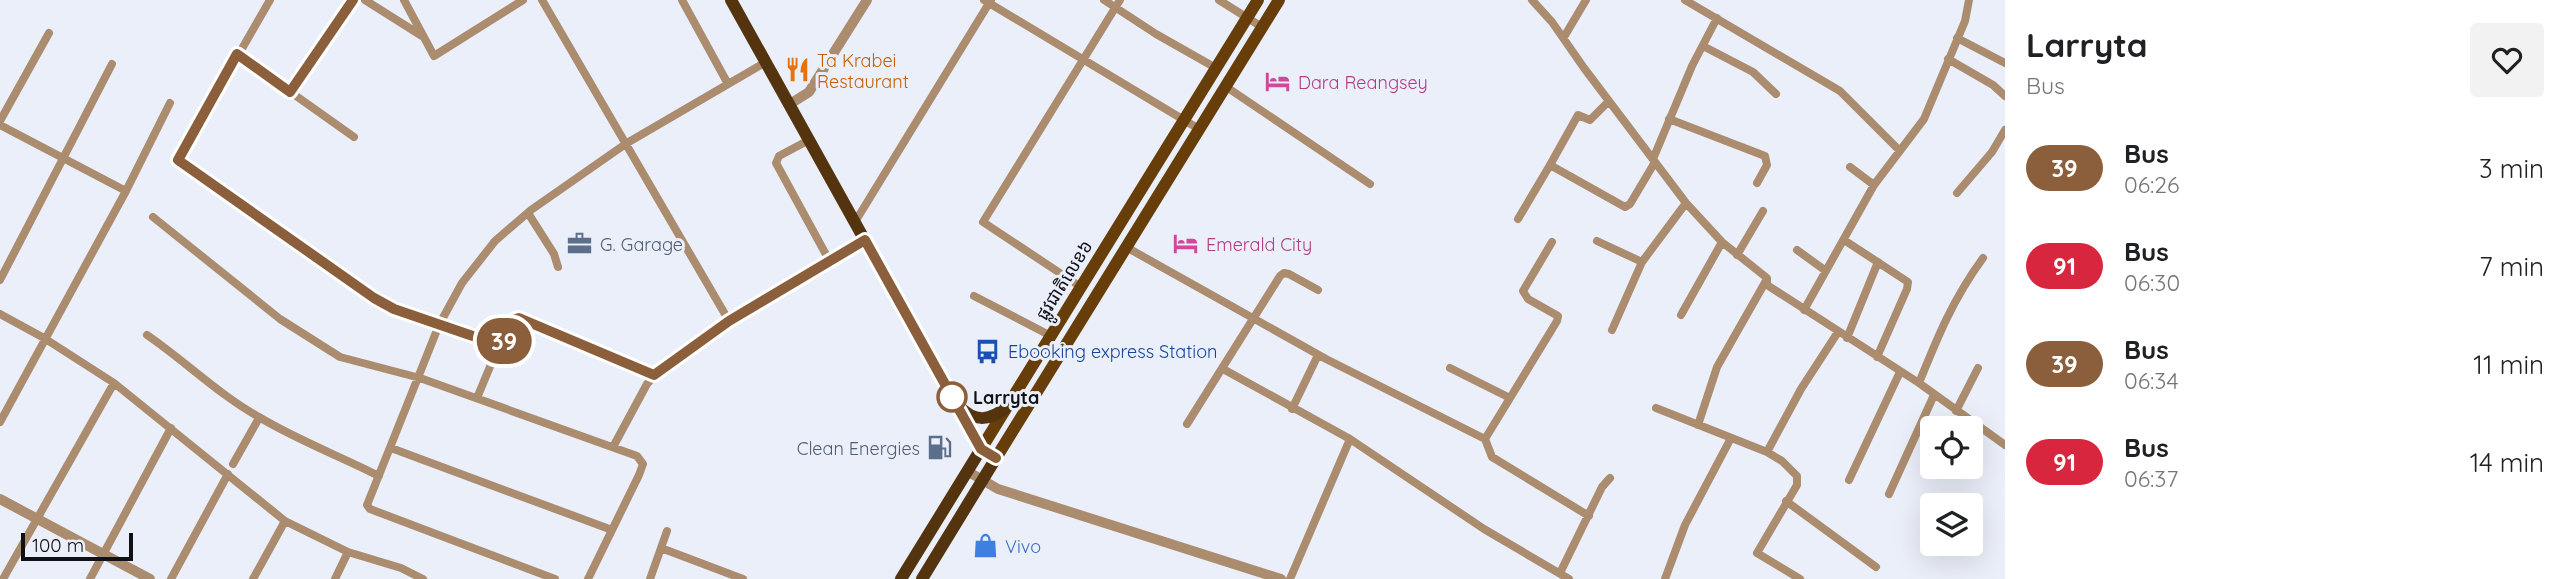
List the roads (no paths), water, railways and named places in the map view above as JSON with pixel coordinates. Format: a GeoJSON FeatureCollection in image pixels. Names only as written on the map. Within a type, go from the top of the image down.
{"type":"FeatureCollection","features":[{"type":"Feature","properties":{"kind":"highway"},"geometry":{"type":"LineString","coordinates":[[732,0],[981,449],[996,458]]}},
{"type":"Feature","properties":{"kind":"highway"},"geometry":{"type":"LineString","coordinates":[[953,399],[967,414],[985,419],[995,417],[1007,407]]}},
{"type":"Feature","properties":{"kind":"highway","name":"ផ្លូវជាតិលេខ៦"},"geometry":{"type":"LineString","coordinates":[[901,579],[981,449]]}},
{"type":"Feature","properties":{"kind":"highway","name":"ផ្លូវជាតិលេខ៦"},"geometry":{"type":"LineString","coordinates":[[922,579],[996,458]]}},
{"type":"Feature","properties":{"kind":"main road","name":"ផ្លូវជាតិលេខ៦"},"geometry":{"type":"LineString","coordinates":[[981,449],[1258,0]]}},
{"type":"Feature","properties":{"kind":"main road","name":"ផ្លូវជាតិលេខ៦"},"geometry":{"type":"LineString","coordinates":[[996,458],[1279,0]]}},
{"type":"Feature","properties":{"kind":"street"},"geometry":{"type":"LineString","coordinates":[[270,0],[178,160],[374,298],[394,309],[499,345]]}},
{"type":"Feature","properties":{"kind":"street"},"geometry":{"type":"LineString","coordinates":[[290,92],[353,0]]}},
{"type":"Feature","properties":{"kind":"street"},"geometry":{"type":"LineString","coordinates":[[365,0],[424,37]]}},
{"type":"Feature","properties":{"kind":"street"},"geometry":{"type":"LineString","coordinates":[[404,0],[434,56],[523,0]]}},
{"type":"Feature","properties":{"kind":"street"},"geometry":{"type":"LineString","coordinates":[[542,0],[729,321]]}},
{"type":"Feature","properties":{"kind":"street"},"geometry":{"type":"LineString","coordinates":[[682,0],[728,85]]}},
{"type":"Feature","properties":{"kind":"street"},"geometry":{"type":"LineString","coordinates":[[790,104],[809,92],[867,0]]}},
{"type":"Feature","properties":{"kind":"street"},"geometry":{"type":"LineString","coordinates":[[1104,0],[1118,3],[1216,68]]}},
{"type":"Feature","properties":{"kind":"street"},"geometry":{"type":"LineString","coordinates":[[1219,0],[1262,27]]}},
{"type":"Feature","properties":{"kind":"street"},"geometry":{"type":"LineString","coordinates":[[1532,0],[1564,37],[1686,203],[1722,242],[1767,278]]}},
{"type":"Feature","properties":{"kind":"street"},"geometry":{"type":"LineString","coordinates":[[1564,37],[1586,0]]}},
{"type":"Feature","properties":{"kind":"street"},"geometry":{"type":"LineString","coordinates":[[1685,0],[1840,91],[1900,151]]}},
{"type":"Feature","properties":{"kind":"street"},"geometry":{"type":"LineString","coordinates":[[1804,310],[1874,186],[1924,118],[1968,14],[1969,0]]}},
{"type":"Feature","properties":{"kind":"street"},"geometry":{"type":"LineString","coordinates":[[855,222],[988,1],[1199,130]]}},
{"type":"Feature","properties":{"kind":"street"},"geometry":{"type":"LineString","coordinates":[[1081,287],[983,222],[1118,3]]}},
{"type":"Feature","properties":{"kind":"street"},"geometry":{"type":"LineString","coordinates":[[1550,165],[1625,207],[1630,204],[1654,161],[1669,119],[1717,18]]}},
{"type":"Feature","properties":{"kind":"street"},"geometry":{"type":"LineString","coordinates":[[49,33],[0,123],[126,191]]}},
{"type":"Feature","properties":{"kind":"street"},"geometry":{"type":"LineString","coordinates":[[1957,38],[2005,64]]}},
{"type":"Feature","properties":{"kind":"street"},"geometry":{"type":"LineString","coordinates":[[1703,46],[1753,72],[1776,94]]}},
{"type":"Feature","properties":{"kind":"street"},"geometry":{"type":"LineString","coordinates":[[237,54],[354,137]]}},
{"type":"Feature","properties":{"kind":"street"},"geometry":{"type":"LineString","coordinates":[[1948,59],[1993,85],[2005,96]]}},
{"type":"Feature","properties":{"kind":"street"},"geometry":{"type":"LineString","coordinates":[[555,579],[370,509],[368,505],[440,324],[470,270],[495,241],[527,212],[626,144],[766,62]]}},
{"type":"Feature","properties":{"kind":"street"},"geometry":{"type":"LineString","coordinates":[[0,280],[112,64]]}},
{"type":"Feature","properties":{"kind":"street"},"geometry":{"type":"LineString","coordinates":[[1226,86],[1370,184]]}},
{"type":"Feature","properties":{"kind":"street"},"geometry":{"type":"LineString","coordinates":[[1518,219],[1578,115],[1590,120],[1609,101]]}},
{"type":"Feature","properties":{"kind":"street"},"geometry":{"type":"LineString","coordinates":[[0,422],[126,191],[170,103]]}},
{"type":"Feature","properties":{"kind":"street"},"geometry":{"type":"LineString","coordinates":[[1669,119],[1765,156],[1767,165],[1757,183]]}},
{"type":"Feature","properties":{"kind":"street"},"geometry":{"type":"LineString","coordinates":[[1957,193],[1978,170],[2005,130]]}},
{"type":"Feature","properties":{"kind":"street"},"geometry":{"type":"LineString","coordinates":[[809,140],[779,156],[776,163],[829,260]]}},
{"type":"Feature","properties":{"kind":"street"},"geometry":{"type":"LineString","coordinates":[[1850,167],[1874,186]]}},
{"type":"Feature","properties":{"kind":"street"},"geometry":{"type":"LineString","coordinates":[[1612,330],[1642,262],[1686,203]]}},
{"type":"Feature","properties":{"kind":"street"},"geometry":{"type":"LineString","coordinates":[[1737,255],[1763,211]]}},
{"type":"Feature","properties":{"kind":"street"},"geometry":{"type":"LineString","coordinates":[[527,212],[554,254],[558,267]]}},
{"type":"Feature","properties":{"kind":"street"},"geometry":{"type":"LineString","coordinates":[[153,217],[280,319],[340,357],[420,378],[637,456],[643,464],[588,579]]}},
{"type":"Feature","properties":{"kind":"street"},"geometry":{"type":"LineString","coordinates":[[613,447],[654,375],[729,321],[865,240]]}},
{"type":"Feature","properties":{"kind":"street"},"geometry":{"type":"LineString","coordinates":[[1844,240],[1907,280],[1908,284],[1877,356]]}},
{"type":"Feature","properties":{"kind":"street"},"geometry":{"type":"LineString","coordinates":[[1597,241],[1642,262]]}},
{"type":"Feature","properties":{"kind":"street"},"geometry":{"type":"LineString","coordinates":[[1485,439],[1557,321],[1558,316],[1528,299],[1523,292],[1552,242]]}},
{"type":"Feature","properties":{"kind":"street"},"geometry":{"type":"LineString","coordinates":[[1681,315],[1722,242]]}},
{"type":"Feature","properties":{"kind":"street"},"geometry":{"type":"LineString","coordinates":[[1126,247],[1318,355],[1485,439],[1492,457],[1589,516]]}},
{"type":"Feature","properties":{"kind":"street"},"geometry":{"type":"LineString","coordinates":[[1797,250],[1826,271]]}},
{"type":"Feature","properties":{"kind":"street"},"geometry":{"type":"LineString","coordinates":[[1919,383],[1951,308],[1983,257]]}},
{"type":"Feature","properties":{"kind":"street"},"geometry":{"type":"LineString","coordinates":[[1847,338],[1878,262]]}},
{"type":"Feature","properties":{"kind":"street"},"geometry":{"type":"LineString","coordinates":[[1187,424],[1284,272],[1318,290]]}},
{"type":"Feature","properties":{"kind":"street"},"geometry":{"type":"LineString","coordinates":[[1767,278],[1767,285],[1919,383],[2005,445]]}},
{"type":"Feature","properties":{"kind":"street"},"geometry":{"type":"LineString","coordinates":[[1698,425],[1717,367],[1767,278]]}},
{"type":"Feature","properties":{"kind":"street"},"geometry":{"type":"LineString","coordinates":[[974,296],[1051,336]]}},
{"type":"Feature","properties":{"kind":"street"},"geometry":{"type":"LineString","coordinates":[[0,314],[44,338],[114,383],[285,521],[348,552],[401,568],[420,578]]}},
{"type":"Feature","properties":{"kind":"street"},"geometry":{"type":"LineString","coordinates":[[477,398],[499,345],[502,345],[516,318],[654,375]]}},
{"type":"Feature","properties":{"kind":"street"},"geometry":{"type":"LineString","coordinates":[[1767,452],[1801,389],[1838,332]]}},
{"type":"Feature","properties":{"kind":"street"},"geometry":{"type":"LineString","coordinates":[[147,335],[259,418],[379,475]]}},
{"type":"Feature","properties":{"kind":"street"},"geometry":{"type":"LineString","coordinates":[[1292,408],[1318,355]]}},
{"type":"Feature","properties":{"kind":"street"},"geometry":{"type":"LineString","coordinates":[[1450,368],[1510,398]]}},
{"type":"Feature","properties":{"kind":"street"},"geometry":{"type":"LineString","coordinates":[[1956,411],[1978,368]]}},
{"type":"Feature","properties":{"kind":"street"},"geometry":{"type":"LineString","coordinates":[[1223,369],[1350,439],[1485,529],[1569,579]]}},
{"type":"Feature","properties":{"kind":"street"},"geometry":{"type":"LineString","coordinates":[[1849,480],[1900,372]]}},
{"type":"Feature","properties":{"kind":"street"},"geometry":{"type":"LineString","coordinates":[[3,579],[114,383]]}},
{"type":"Feature","properties":{"kind":"street"},"geometry":{"type":"LineString","coordinates":[[1889,494],[1934,395]]}},
{"type":"Feature","properties":{"kind":"street"},"geometry":{"type":"LineString","coordinates":[[1656,408],[1767,452],[1782,461],[1797,476],[1797,485],[1757,553],[1800,579]]}},
{"type":"Feature","properties":{"kind":"street"},"geometry":{"type":"LineString","coordinates":[[233,464],[259,418]]}},
{"type":"Feature","properties":{"kind":"street"},"geometry":{"type":"LineString","coordinates":[[90,579],[171,428]]}},
{"type":"Feature","properties":{"kind":"street"},"geometry":{"type":"LineString","coordinates":[[1665,579],[1685,525],[1731,438]]}},
{"type":"Feature","properties":{"kind":"street"},"geometry":{"type":"LineString","coordinates":[[1290,579],[1350,439]]}},
{"type":"Feature","properties":{"kind":"street"},"geometry":{"type":"LineString","coordinates":[[391,448],[612,530]]}},
{"type":"Feature","properties":{"kind":"street"},"geometry":{"type":"LineString","coordinates":[[967,471],[998,489],[1278,579]]}},
{"type":"Feature","properties":{"kind":"street"},"geometry":{"type":"LineString","coordinates":[[171,579],[228,474]]}},
{"type":"Feature","properties":{"kind":"street"},"geometry":{"type":"LineString","coordinates":[[1560,573],[1602,487],[1610,478]]}},
{"type":"Feature","properties":{"kind":"street"},"geometry":{"type":"LineString","coordinates":[[0,499],[150,579]]}},
{"type":"Feature","properties":{"kind":"street"},"geometry":{"type":"LineString","coordinates":[[1786,501],[1876,567]]}},
{"type":"Feature","properties":{"kind":"street"},"geometry":{"type":"LineString","coordinates":[[253,579],[285,521]]}},
{"type":"Feature","properties":{"kind":"street"},"geometry":{"type":"LineString","coordinates":[[650,579],[667,531]]}},
{"type":"Feature","properties":{"kind":"street"},"geometry":{"type":"LineString","coordinates":[[661,548],[743,579]]}},
{"type":"Feature","properties":{"kind":"street"},"geometry":{"type":"LineString","coordinates":[[335,579],[348,552]]}},
{"type":"Feature","properties":{"kind":"place","name":"Ta Krabei Restaurant"},"geometry":{"type":"Point","coordinates":[797,70]}},
{"type":"Feature","properties":{"kind":"place","name":"Dara Reangsey"},"geometry":{"type":"Point","coordinates":[1278,82]}},
{"type":"Feature","properties":{"kind":"place","name":"G. Garage"},"geometry":{"type":"Point","coordinates":[580,244]}},
{"type":"Feature","properties":{"kind":"place","name":"Emerald City"},"geometry":{"type":"Point","coordinates":[1186,244]}},
{"type":"Feature","properties":{"kind":"place","name":"Ebooking express Station"},"geometry":{"type":"Point","coordinates":[988,351]}},
{"type":"Feature","properties":{"kind":"place","name":"Larryta"},"geometry":{"type":"Point","coordinates":[952,397]}},
{"type":"Feature","properties":{"kind":"place","name":"Clean Energies"},"geometry":{"type":"Point","coordinates":[940,448]}},
{"type":"Feature","properties":{"kind":"place","name":"Vivo"},"geometry":{"type":"Point","coordinates":[985,546]}}]}
